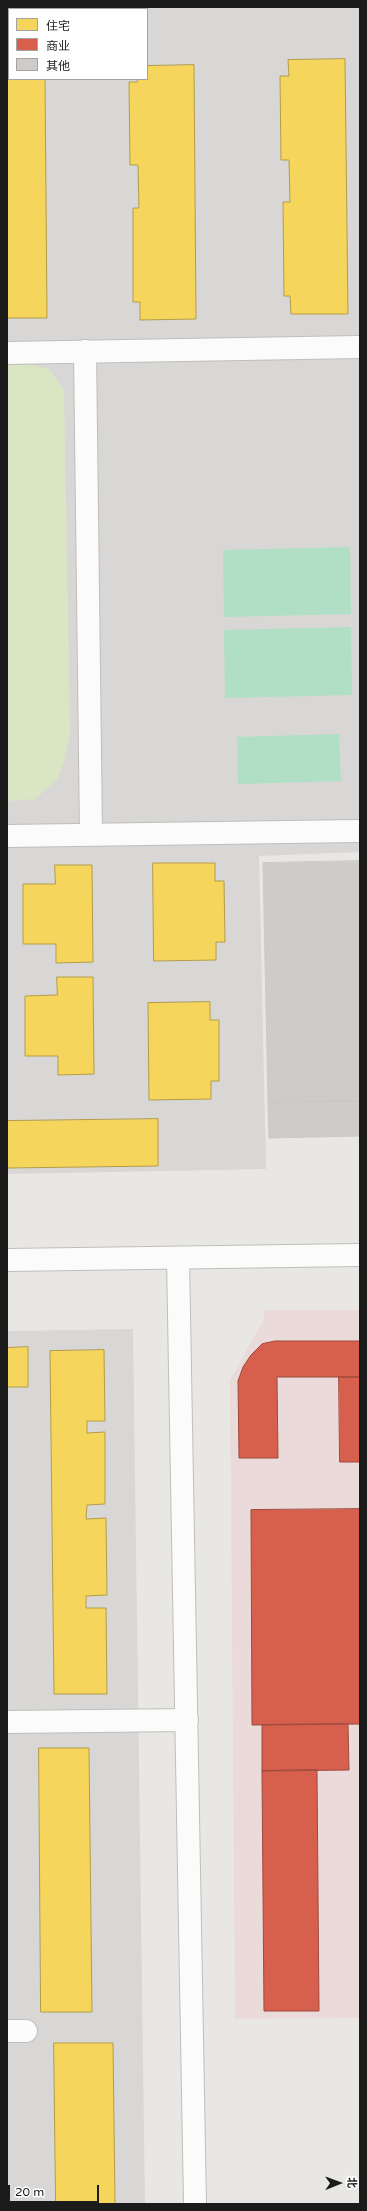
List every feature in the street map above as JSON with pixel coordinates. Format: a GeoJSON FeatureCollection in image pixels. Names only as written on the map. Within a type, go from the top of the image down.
{"type":"FeatureCollection","features":[{"type":"Feature","properties":{"kind":"street"},"geometry":{"type":"LineString","coordinates":[[7,353],[360,347]]}},
{"type":"Feature","properties":{"kind":"street"},"geometry":{"type":"LineString","coordinates":[[85,352],[91,834]]}},
{"type":"Feature","properties":{"kind":"street"},"geometry":{"type":"LineString","coordinates":[[7,836],[357,830]]}},
{"type":"Feature","properties":{"kind":"street"},"geometry":{"type":"LineString","coordinates":[[7,1260],[360,1254]]}},
{"type":"Feature","properties":{"kind":"street"},"geometry":{"type":"LineString","coordinates":[[178,1258],[195,2204]]}},
{"type":"Feature","properties":{"kind":"street"},"geometry":{"type":"LineString","coordinates":[[7,1722],[187,1720]]}},
{"type":"Feature","properties":{"kind":"shaded area"},"geometry":{"type":"Polygon","coordinates":[[[7,7],[83,7],[8,8],[8,80],[148,80],[148,8],[117,7],[360,7],[360,852],[259,856],[266,1169],[7,1174],[7,7]]]}},
{"type":"Feature","properties":{"kind":"shaded area"},"geometry":{"type":"Polygon","coordinates":[[[263,1310],[360,1310],[360,2018],[235,2019],[230,1380],[264,1319],[263,1310]]]}},
{"type":"Feature","properties":{"kind":"shaded area"},"geometry":{"type":"Polygon","coordinates":[[[133,1329],[145,2204],[7,2204],[7,1331],[133,1329]]]}},
{"type":"Feature","properties":{"kind":"green space"},"geometry":{"type":"Polygon","coordinates":[[[7,364],[28,364],[49,369],[64,390],[70,733],[65,758],[57,780],[35,799],[7,801],[7,364]]]}},
{"type":"Feature","properties":{"kind":"green space"},"geometry":{"type":"Polygon","coordinates":[[[350,547],[351,614],[224,617],[223,550],[350,547]]]}},
{"type":"Feature","properties":{"kind":"green space"},"geometry":{"type":"Polygon","coordinates":[[[351,627],[352,695],[225,698],[224,630],[351,627]]]}},
{"type":"Feature","properties":{"kind":"green space"},"geometry":{"type":"Polygon","coordinates":[[[339,734],[341,781],[238,784],[237,737],[339,734]]]}},
{"type":"Feature","properties":{"kind":"building: 住宅"},"geometry":{"type":"Polygon","coordinates":[[[7,7],[54,7],[8,8],[7,37],[7,7]]]}},
{"type":"Feature","properties":{"kind":"building: 住宅"},"geometry":{"type":"Polygon","coordinates":[[[345,59],[348,314],[291,314],[290,296],[284,296],[283,202],[290,202],[289,160],[281,160],[280,76],[289,76],[288,60],[345,59]]]}},
{"type":"Feature","properties":{"kind":"building: 住宅"},"geometry":{"type":"Polygon","coordinates":[[[8,61],[8,80],[45,80],[47,318],[7,318],[8,61]]]}},
{"type":"Feature","properties":{"kind":"building: 住宅"},"geometry":{"type":"Polygon","coordinates":[[[194,65],[196,319],[140,320],[140,302],[133,302],[133,208],[139,208],[138,165],[130,165],[129,82],[148,80],[148,66],[194,65]]]}},
{"type":"Feature","properties":{"kind":"building: 住宅"},"geometry":{"type":"Polygon","coordinates":[[[153,863],[215,863],[215,881],[224,881],[225,942],[216,942],[216,960],[154,961],[153,863]]]}},
{"type":"Feature","properties":{"kind":"building: 住宅"},"geometry":{"type":"Polygon","coordinates":[[[55,865],[92,865],[93,962],[56,963],[56,944],[23,944],[23,884],[55,884],[55,865]]]}},
{"type":"Feature","properties":{"kind":"building: 住宅"},"geometry":{"type":"Polygon","coordinates":[[[57,977],[93,977],[94,1074],[58,1075],[58,1056],[25,1056],[25,996],[57,995],[57,977]]]}},
{"type":"Feature","properties":{"kind":"building: 住宅"},"geometry":{"type":"Polygon","coordinates":[[[210,1002],[210,1020],[219,1020],[219,1081],[211,1081],[211,1099],[149,1100],[148,1003],[210,1002]]]}},
{"type":"Feature","properties":{"kind":"building: 住宅"},"geometry":{"type":"Polygon","coordinates":[[[158,1119],[158,1166],[7,1168],[7,1121],[158,1119]]]}},
{"type":"Feature","properties":{"kind":"building: 住宅"},"geometry":{"type":"Polygon","coordinates":[[[28,1347],[28,1387],[7,1387],[7,1348],[28,1347]]]}},
{"type":"Feature","properties":{"kind":"building: 住宅"},"geometry":{"type":"Polygon","coordinates":[[[104,1350],[105,1421],[87,1421],[87,1433],[105,1432],[105,1504],[87,1505],[86,1519],[106,1518],[107,1595],[86,1596],[86,1608],[106,1608],[107,1694],[54,1694],[50,1351],[104,1350]]]}},
{"type":"Feature","properties":{"kind":"building: 住宅"},"geometry":{"type":"Polygon","coordinates":[[[39,1748],[89,1748],[92,2012],[41,2012],[39,1748]]]}},
{"type":"Feature","properties":{"kind":"building: 住宅"},"geometry":{"type":"Polygon","coordinates":[[[54,2043],[113,2043],[115,2204],[56,2204],[54,2043]]]}},
{"type":"Feature","properties":{"kind":"building: 商业"},"geometry":{"type":"Polygon","coordinates":[[[275,1341],[360,1341],[360,1377],[277,1377],[278,1458],[239,1458],[238,1381],[243,1367],[251,1355],[262,1344],[275,1341]]]}},
{"type":"Feature","properties":{"kind":"building: 商业"},"geometry":{"type":"Polygon","coordinates":[[[339,1377],[360,1377],[360,1462],[340,1462],[339,1377]]]}},
{"type":"Feature","properties":{"kind":"building: 商业"},"geometry":{"type":"Polygon","coordinates":[[[360,1509],[360,1724],[252,1725],[251,1510],[360,1509]]]}},
{"type":"Feature","properties":{"kind":"building: 商业"},"geometry":{"type":"Polygon","coordinates":[[[348,1724],[349,1770],[262,1771],[262,1725],[348,1724]]]}},
{"type":"Feature","properties":{"kind":"building: 商业"},"geometry":{"type":"Polygon","coordinates":[[[317,1770],[319,2011],[264,2011],[262,1771],[317,1770]]]}},
{"type":"Feature","properties":{"kind":"building: 其他"},"geometry":{"type":"Polygon","coordinates":[[[360,861],[360,1101],[268,1102],[263,863],[360,861]]]}},
{"type":"Feature","properties":{"kind":"building: 其他"},"geometry":{"type":"Polygon","coordinates":[[[360,1101],[360,1136],[269,1138],[268,1102],[360,1101]]]}}]}
